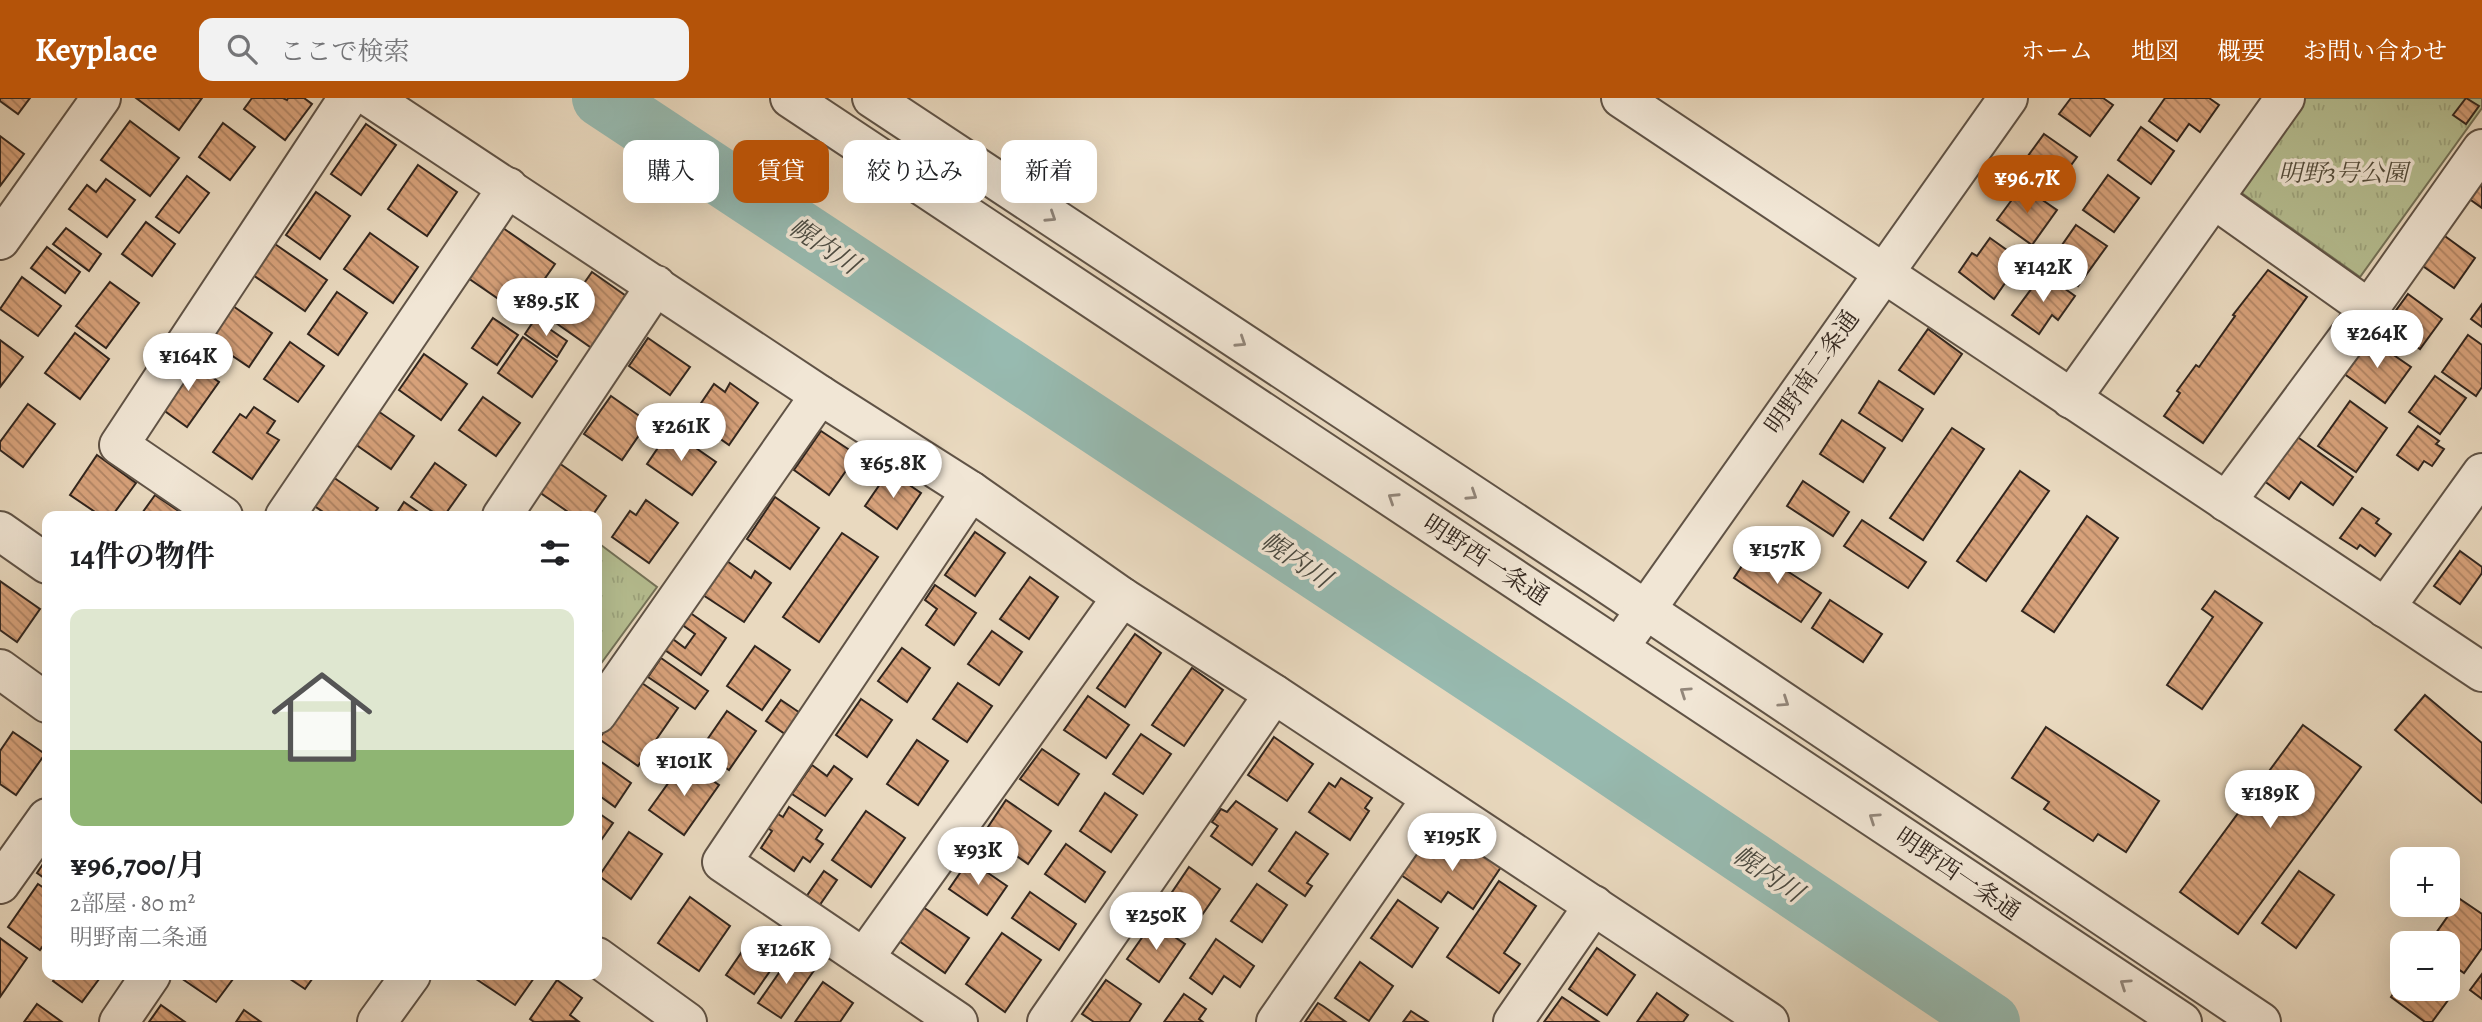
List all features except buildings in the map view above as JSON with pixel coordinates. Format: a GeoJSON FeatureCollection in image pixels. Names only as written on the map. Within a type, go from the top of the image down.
{"type":"FeatureCollection","features":[{"type":"Feature","properties":{"kind":"street"},"geometry":{"type":"LineString","coordinates":[[0,240],[101,98]]}},
{"type":"Feature","properties":{"kind":"street"},"geometry":{"type":"LineString","coordinates":[[216,511],[119,445],[348,98]]}},
{"type":"Feature","properties":{"kind":"street"},"geometry":{"type":"LineString","coordinates":[[371,98],[820,395],[971,491],[1122,597],[1594,905],[1758,1019]]}},
{"type":"Feature","properties":{"kind":"street","name":"明野西一条通"},"geometry":{"type":"LineString","coordinates":[[790,98],[2182,1022]]}},
{"type":"Feature","properties":{"kind":"street","name":"明野西一条通"},"geometry":{"type":"LineString","coordinates":[[872,98],[2261,1022]]}},
{"type":"Feature","properties":{"kind":"street","name":"明野南二条通"},"geometry":{"type":"LineString","coordinates":[[1618,648],[2008,98]]}},
{"type":"Feature","properties":{"kind":"street"},"geometry":{"type":"LineString","coordinates":[[2071,398],[2285,98]]}},
{"type":"Feature","properties":{"kind":"street"},"geometry":{"type":"LineString","coordinates":[[1625,99],[2482,672]]}},
{"type":"Feature","properties":{"kind":"street"},"geometry":{"type":"LineString","coordinates":[[2227,502],[2482,149]]}},
{"type":"Feature","properties":{"kind":"street"},"geometry":{"type":"LineString","coordinates":[[288,511],[508,187]]}},
{"type":"Feature","properties":{"kind":"street"},"geometry":{"type":"LineString","coordinates":[[2214,200],[2369,309]]}},
{"type":"Feature","properties":{"kind":"street"},"geometry":{"type":"LineString","coordinates":[[505,511],[656,285]]}},
{"type":"Feature","properties":{"kind":"street"},"geometry":{"type":"LineString","coordinates":[[602,707],[820,395]]}},
{"type":"Feature","properties":{"kind":"street"},"geometry":{"type":"LineString","coordinates":[[2385,608],[2482,473]]}},
{"type":"Feature","properties":{"kind":"street"},"geometry":{"type":"LineString","coordinates":[[958,1022],[722,862],[971,491]]}},
{"type":"Feature","properties":{"kind":"street"},"geometry":{"type":"LineString","coordinates":[[0,531],[42,560]]}},
{"type":"Feature","properties":{"kind":"street"},"geometry":{"type":"LineString","coordinates":[[864,958],[1122,597]]}},
{"type":"Feature","properties":{"kind":"street"},"geometry":{"type":"LineString","coordinates":[[0,668],[42,699]]}},
{"type":"Feature","properties":{"kind":"street"},"geometry":{"type":"LineString","coordinates":[[1047,1022],[1274,694]]}},
{"type":"Feature","properties":{"kind":"street"},"geometry":{"type":"LineString","coordinates":[[1276,1022],[1431,799]]}},
{"type":"Feature","properties":{"kind":"street"},"geometry":{"type":"LineString","coordinates":[[0,884],[42,825]]}},
{"type":"Feature","properties":{"kind":"street"},"geometry":{"type":"LineString","coordinates":[[1513,1022],[1594,905]]}},
{"type":"Feature","properties":{"kind":"street"},"geometry":{"type":"LineString","coordinates":[[602,961],[688,1022]]}},
{"type":"Feature","properties":{"kind":"street"},"geometry":{"type":"LineString","coordinates":[[119,1022],[148,980]]}},
{"type":"Feature","properties":{"kind":"street"},"geometry":{"type":"LineString","coordinates":[[377,1022],[407,980]]}},
{"type":"Feature","properties":{"kind":"green space","name":"明野3号公園"},"geometry":{"type":"Polygon","coordinates":[[[2302,98],[2482,98],[2482,108],[2360,277],[2236,189],[2302,98]]]}},
{"type":"Feature","properties":{"kind":"green space"},"geometry":{"type":"Polygon","coordinates":[[[602,546],[657,587],[602,662],[602,546]]]}},
{"type":"Feature","properties":{"kind":"waterway","name":"幌内川"},"geometry":{"type":"LineString","coordinates":[[601,98],[1548,724],[1991,1022]]}}]}
